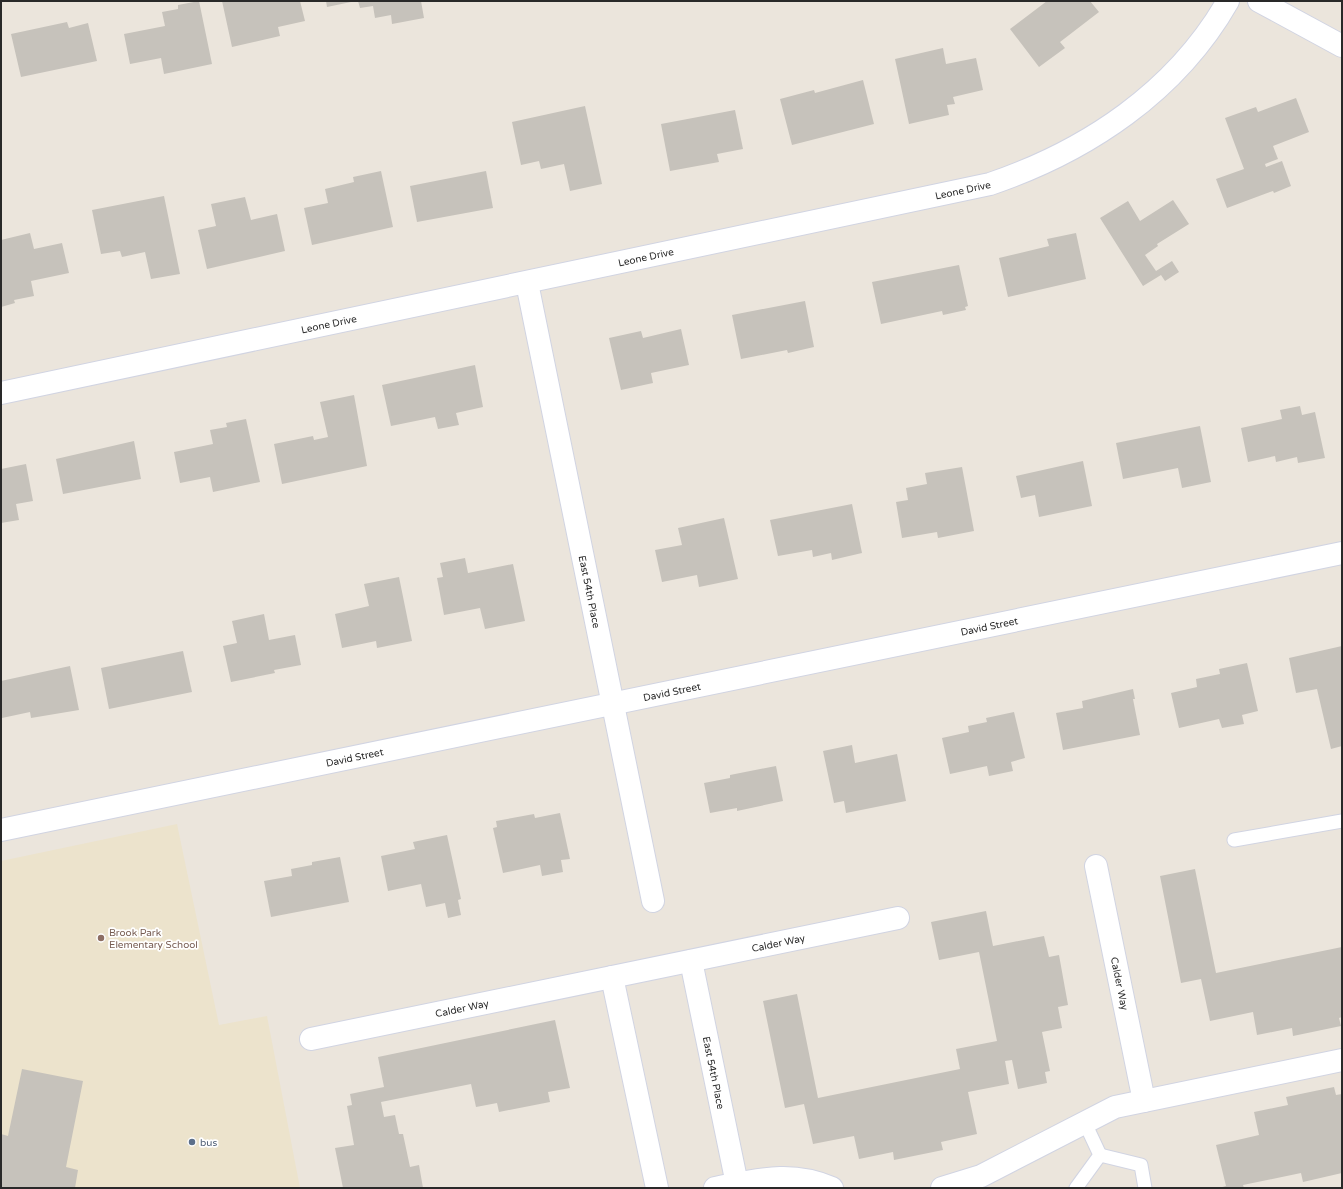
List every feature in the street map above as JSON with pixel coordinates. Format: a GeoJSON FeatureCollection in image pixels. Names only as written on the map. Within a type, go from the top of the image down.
{"type":"FeatureCollection","features":[{"type":"Feature","properties":{"kind":"street","name":"Leone Drive"},"geometry":{"type":"LineString","coordinates":[[1,393],[980,186],[1030,170],[1091,139],[1129,113],[1148,96],[1202,40],[1228,1]]}},
{"type":"Feature","properties":{"kind":"street"},"geometry":{"type":"LineString","coordinates":[[1259,1],[1342,46]]}},
{"type":"Feature","properties":{"kind":"street","name":"East 54th Place"},"geometry":{"type":"LineString","coordinates":[[527,282],[653,901]]}},
{"type":"Feature","properties":{"kind":"street","name":"David Street"},"geometry":{"type":"LineString","coordinates":[[1,830],[1342,553]]}},
{"type":"Feature","properties":{"kind":"street","name":"Calder Way"},"geometry":{"type":"LineString","coordinates":[[1096,866],[1144,1101]]}},
{"type":"Feature","properties":{"kind":"street","name":"Calder Way"},"geometry":{"type":"LineString","coordinates":[[311,1040],[898,918]]}},
{"type":"Feature","properties":{"kind":"street","name":"East 54th Place"},"geometry":{"type":"LineString","coordinates":[[691,961],[737,1184]]}},
{"type":"Feature","properties":{"kind":"street"},"geometry":{"type":"LineString","coordinates":[[612,977],[657,1188]]}},
{"type":"Feature","properties":{"kind":"street"},"geometry":{"type":"LineString","coordinates":[[942,1188],[981,1176],[1115,1107],[1342,1060]]}},
{"type":"Feature","properties":{"kind":"street"},"geometry":{"type":"LineString","coordinates":[[715,1188],[778,1177],[803,1178],[832,1188]]}},
{"type":"Feature","properties":{"kind":"lane"},"geometry":{"type":"LineString","coordinates":[[1234,840],[1342,821]]}},
{"type":"Feature","properties":{"kind":"lane"},"geometry":{"type":"LineString","coordinates":[[1085,1122],[1100,1155]]}},
{"type":"Feature","properties":{"kind":"lane"},"geometry":{"type":"LineString","coordinates":[[1076,1188],[1100,1155]]}},
{"type":"Feature","properties":{"kind":"lane"},"geometry":{"type":"LineString","coordinates":[[1100,1155],[1141,1165],[1145,1188]]}},
{"type":"Feature","properties":{"kind":"shaded area","name":"Brook Park Elementary School"},"geometry":{"type":"Polygon","coordinates":[[[177,824],[219,1025],[267,1016],[300,1188],[1,1188],[1,861],[177,824]]]}},
{"type":"Feature","properties":{"kind":"building"},"geometry":{"type":"Polygon","coordinates":[[[199,1],[212,64],[164,74],[161,58],[130,64],[124,34],[165,26],[162,12],[178,9],[178,5],[199,1]]]}},
{"type":"Feature","properties":{"kind":"building"},"geometry":{"type":"Polygon","coordinates":[[[222,1],[300,1],[305,21],[278,27],[280,36],[232,47],[222,1]]]}},
{"type":"Feature","properties":{"kind":"building"},"geometry":{"type":"Polygon","coordinates":[[[326,1],[351,1],[351,2],[327,7],[326,1]]]}},
{"type":"Feature","properties":{"kind":"building"},"geometry":{"type":"Polygon","coordinates":[[[358,1],[421,1],[424,18],[392,24],[391,15],[375,18],[373,6],[360,8],[358,1]]]}},
{"type":"Feature","properties":{"kind":"building"},"geometry":{"type":"Polygon","coordinates":[[[1047,1],[1090,1],[1099,12],[1060,42],[1065,48],[1039,67],[1010,29],[1047,1]]]}},
{"type":"Feature","properties":{"kind":"building"},"geometry":{"type":"Polygon","coordinates":[[[67,22],[69,28],[88,23],[97,61],[21,77],[11,34],[67,22]]]}},
{"type":"Feature","properties":{"kind":"building"},"geometry":{"type":"Polygon","coordinates":[[[943,48],[946,64],[976,58],[983,90],[953,97],[955,104],[947,105],[949,115],[909,124],[895,59],[943,48]]]}},
{"type":"Feature","properties":{"kind":"building"},"geometry":{"type":"Polygon","coordinates":[[[863,80],[874,124],[792,145],[780,99],[814,90],[815,93],[863,80]]]}},
{"type":"Feature","properties":{"kind":"building"},"geometry":{"type":"Polygon","coordinates":[[[1296,98],[1309,132],[1273,146],[1278,159],[1265,164],[1266,167],[1282,161],[1291,186],[1227,208],[1216,179],[1244,169],[1225,118],[1256,107],[1258,112],[1296,98]]]}},
{"type":"Feature","properties":{"kind":"building"},"geometry":{"type":"Polygon","coordinates":[[[585,106],[602,184],[570,191],[564,164],[541,169],[539,161],[521,165],[512,122],[585,106]]]}},
{"type":"Feature","properties":{"kind":"building"},"geometry":{"type":"Polygon","coordinates":[[[735,110],[743,149],[717,154],[719,162],[670,171],[661,124],[735,110]]]}},
{"type":"Feature","properties":{"kind":"building"},"geometry":{"type":"Polygon","coordinates":[[[381,171],[393,227],[312,245],[304,208],[328,203],[325,189],[354,182],[353,177],[381,171]]]}},
{"type":"Feature","properties":{"kind":"building"},"geometry":{"type":"Polygon","coordinates":[[[486,171],[493,208],[417,222],[410,186],[486,171]]]}},
{"type":"Feature","properties":{"kind":"building"},"geometry":{"type":"Polygon","coordinates":[[[164,196],[180,274],[151,279],[145,252],[122,257],[120,251],[101,254],[92,210],[164,196]]]}},
{"type":"Feature","properties":{"kind":"building"},"geometry":{"type":"Polygon","coordinates":[[[245,197],[251,220],[277,214],[285,251],[207,269],[198,230],[216,226],[211,204],[245,197]]]}},
{"type":"Feature","properties":{"kind":"building"},"geometry":{"type":"Polygon","coordinates":[[[1173,200],[1189,224],[1157,244],[1158,246],[1145,255],[1156,271],[1172,261],[1179,272],[1165,281],[1161,275],[1143,286],[1100,218],[1128,201],[1140,221],[1173,200]]]}},
{"type":"Feature","properties":{"kind":"building"},"geometry":{"type":"Polygon","coordinates":[[[30,233],[34,249],[62,243],[69,273],[31,281],[34,296],[14,300],[15,303],[1,307],[1,240],[30,233]]]}},
{"type":"Feature","properties":{"kind":"building"},"geometry":{"type":"Polygon","coordinates":[[[1076,233],[1086,279],[1008,297],[999,258],[1049,246],[1047,239],[1076,233]]]}},
{"type":"Feature","properties":{"kind":"building"},"geometry":{"type":"Polygon","coordinates":[[[959,265],[968,306],[965,307],[966,310],[943,315],[942,311],[881,324],[872,282],[959,265]]]}},
{"type":"Feature","properties":{"kind":"building"},"geometry":{"type":"Polygon","coordinates":[[[805,301],[814,347],[788,353],[787,350],[741,359],[732,315],[805,301]]]}},
{"type":"Feature","properties":{"kind":"building"},"geometry":{"type":"Polygon","coordinates":[[[681,329],[689,365],[651,373],[653,383],[621,390],[609,338],[641,331],[643,338],[681,329]]]}},
{"type":"Feature","properties":{"kind":"building"},"geometry":{"type":"Polygon","coordinates":[[[475,365],[483,407],[456,413],[459,425],[438,429],[435,417],[391,426],[382,385],[475,365]]]}},
{"type":"Feature","properties":{"kind":"building"},"geometry":{"type":"Polygon","coordinates":[[[354,395],[367,466],[282,484],[274,444],[313,436],[314,440],[328,437],[320,402],[354,395]]]}},
{"type":"Feature","properties":{"kind":"building"},"geometry":{"type":"Polygon","coordinates":[[[1300,406],[1302,415],[1315,412],[1325,458],[1298,463],[1297,457],[1276,462],[1275,456],[1248,462],[1241,428],[1282,419],[1280,410],[1300,406]]]}},
{"type":"Feature","properties":{"kind":"building"},"geometry":{"type":"Polygon","coordinates":[[[246,419],[260,482],[213,492],[210,477],[180,483],[174,452],[213,444],[210,430],[227,427],[226,423],[246,419]]]}},
{"type":"Feature","properties":{"kind":"building"},"geometry":{"type":"Polygon","coordinates":[[[1200,426],[1211,482],[1182,488],[1178,468],[1123,479],[1116,443],[1200,426]]]}},
{"type":"Feature","properties":{"kind":"building"},"geometry":{"type":"Polygon","coordinates":[[[134,441],[141,479],[63,494],[56,459],[134,441]]]}},
{"type":"Feature","properties":{"kind":"building"},"geometry":{"type":"Polygon","coordinates":[[[1083,461],[1092,506],[1039,517],[1035,495],[1021,498],[1016,476],[1083,461]]]}},
{"type":"Feature","properties":{"kind":"building"},"geometry":{"type":"Polygon","coordinates":[[[26,464],[33,501],[16,504],[19,520],[1,523],[1,469],[26,464]]]}},
{"type":"Feature","properties":{"kind":"building"},"geometry":{"type":"Polygon","coordinates":[[[962,467],[974,531],[938,538],[937,532],[902,538],[896,502],[908,500],[906,488],[927,484],[925,473],[962,467]]]}},
{"type":"Feature","properties":{"kind":"building"},"geometry":{"type":"Polygon","coordinates":[[[852,504],[862,553],[832,560],[831,553],[813,557],[812,550],[778,556],[770,520],[852,504]]]}},
{"type":"Feature","properties":{"kind":"building"},"geometry":{"type":"Polygon","coordinates":[[[724,518],[738,579],[699,587],[697,575],[662,582],[655,550],[682,545],[678,528],[724,518]]]}},
{"type":"Feature","properties":{"kind":"building"},"geometry":{"type":"Polygon","coordinates":[[[465,558],[468,573],[513,564],[525,621],[485,629],[480,608],[444,615],[437,578],[443,577],[440,563],[465,558]]]}},
{"type":"Feature","properties":{"kind":"building"},"geometry":{"type":"Polygon","coordinates":[[[399,577],[412,641],[377,648],[376,641],[342,648],[335,614],[369,606],[364,584],[399,577]]]}},
{"type":"Feature","properties":{"kind":"building"},"geometry":{"type":"Polygon","coordinates":[[[264,614],[269,640],[295,635],[301,665],[274,670],[275,673],[231,682],[223,646],[237,643],[232,621],[264,614]]]}},
{"type":"Feature","properties":{"kind":"building"},"geometry":{"type":"Polygon","coordinates":[[[1342,646],[1342,746],[1331,749],[1317,689],[1296,693],[1289,658],[1342,646]]]}},
{"type":"Feature","properties":{"kind":"building"},"geometry":{"type":"Polygon","coordinates":[[[183,651],[192,692],[109,709],[101,668],[183,651]]]}},
{"type":"Feature","properties":{"kind":"building"},"geometry":{"type":"Polygon","coordinates":[[[1247,663],[1258,711],[1242,715],[1244,724],[1222,728],[1219,719],[1179,728],[1171,693],[1197,687],[1196,679],[1220,674],[1219,669],[1247,663]]]}},
{"type":"Feature","properties":{"kind":"building"},"geometry":{"type":"Polygon","coordinates":[[[70,666],[79,710],[31,718],[30,712],[2,718],[1,681],[70,666]]]}},
{"type":"Feature","properties":{"kind":"building"},"geometry":{"type":"Polygon","coordinates":[[[1133,689],[1135,699],[1133,699],[1140,735],[1063,750],[1056,713],[1083,708],[1082,701],[1133,689]]]}},
{"type":"Feature","properties":{"kind":"building"},"geometry":{"type":"Polygon","coordinates":[[[1014,712],[1025,758],[1011,762],[1013,771],[989,776],[987,766],[950,774],[942,738],[969,732],[968,726],[987,722],[986,718],[1014,712]]]}},
{"type":"Feature","properties":{"kind":"building"},"geometry":{"type":"Polygon","coordinates":[[[852,745],[855,763],[897,754],[906,801],[846,813],[844,801],[834,803],[823,751],[852,745]]]}},
{"type":"Feature","properties":{"kind":"building"},"geometry":{"type":"Polygon","coordinates":[[[776,766],[783,801],[737,811],[737,808],[710,813],[704,783],[730,778],[730,775],[776,766]]]}},
{"type":"Feature","properties":{"kind":"building"},"geometry":{"type":"Polygon","coordinates":[[[560,813],[570,859],[561,860],[563,872],[542,876],[540,865],[503,873],[493,828],[497,827],[496,821],[534,814],[535,818],[560,813]]]}},
{"type":"Feature","properties":{"kind":"building"},"geometry":{"type":"Polygon","coordinates":[[[447,835],[461,899],[458,900],[461,915],[448,918],[445,903],[426,907],[421,884],[388,891],[381,856],[415,849],[413,842],[447,835]]]}},
{"type":"Feature","properties":{"kind":"building"},"geometry":{"type":"Polygon","coordinates":[[[340,857],[349,902],[271,917],[264,881],[292,876],[291,869],[312,865],[312,862],[340,857]]]}},
{"type":"Feature","properties":{"kind":"building"},"geometry":{"type":"Polygon","coordinates":[[[1195,869],[1216,973],[1342,947],[1342,1017],[1339,1018],[1341,1026],[1293,1036],[1292,1028],[1257,1035],[1253,1012],[1210,1021],[1201,979],[1181,983],[1160,876],[1195,869]]]}},
{"type":"Feature","properties":{"kind":"building"},"geometry":{"type":"Polygon","coordinates":[[[986,911],[993,946],[1044,936],[1049,957],[1059,955],[1068,1005],[1058,1007],[1062,1028],[1042,1032],[1050,1071],[1045,1072],[1047,1083],[1018,1089],[1012,1060],[1005,1061],[1009,1084],[968,1092],[977,1134],[941,1142],[943,1150],[894,1160],[893,1152],[859,1159],[854,1136],[813,1144],[804,1104],[785,1108],[763,1001],[797,994],[818,1098],[960,1069],[956,1049],[997,1041],[979,952],[939,960],[931,922],[986,911]]]}},
{"type":"Feature","properties":{"kind":"building"},"geometry":{"type":"Polygon","coordinates":[[[555,1020],[570,1088],[548,1092],[550,1102],[499,1112],[497,1103],[476,1107],[471,1084],[381,1102],[384,1117],[395,1115],[399,1134],[403,1134],[410,1167],[419,1165],[423,1188],[343,1188],[335,1148],[354,1145],[347,1106],[352,1105],[350,1094],[384,1087],[378,1057],[555,1020]]]}},
{"type":"Feature","properties":{"kind":"building"},"geometry":{"type":"Polygon","coordinates":[[[22,1069],[83,1081],[66,1167],[78,1170],[75,1188],[1,1188],[1,1134],[8,1136],[22,1069]]]}},
{"type":"Feature","properties":{"kind":"building"},"geometry":{"type":"Polygon","coordinates":[[[1334,1087],[1336,1095],[1342,1094],[1342,1173],[1303,1182],[1301,1173],[1243,1185],[1244,1188],[1219,1188],[1226,1186],[1216,1145],[1259,1135],[1254,1112],[1288,1105],[1286,1097],[1334,1087]]]}},
{"type":"Feature","properties":{"kind":"place","name":"Brook Park Elementary School"},"geometry":{"type":"Point","coordinates":[101,938]}},
{"type":"Feature","properties":{"kind":"place","name":"bus"},"geometry":{"type":"Point","coordinates":[192,1142]}}]}
